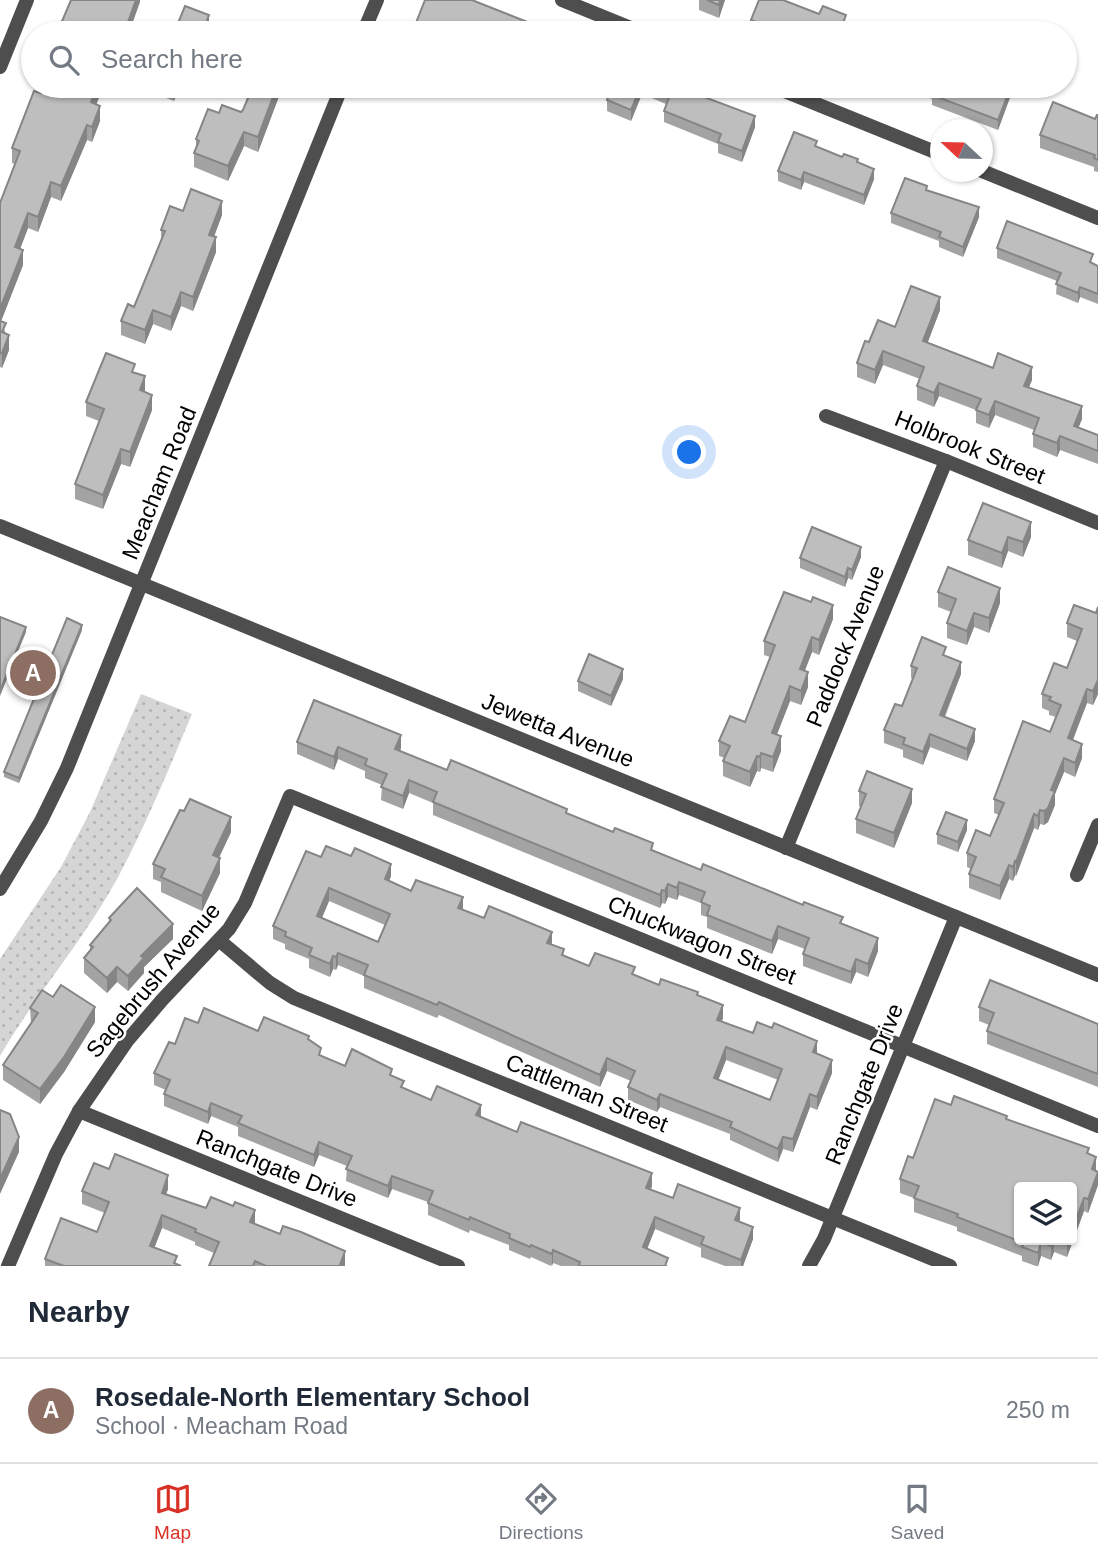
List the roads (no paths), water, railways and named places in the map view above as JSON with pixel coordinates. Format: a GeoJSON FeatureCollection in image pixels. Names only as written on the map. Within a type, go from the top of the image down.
{"type":"FeatureCollection","features":[{"type":"Feature","properties":{"kind":"street"},"geometry":{"type":"LineString","coordinates":[[0,67],[27,0]]}},
{"type":"Feature","properties":{"kind":"street"},"geometry":{"type":"LineString","coordinates":[[368,21],[377,0]]}},
{"type":"Feature","properties":{"kind":"street"},"geometry":{"type":"LineString","coordinates":[[562,0],[614,21]]}},
{"type":"Feature","properties":{"kind":"street","name":"Meacham Road"},"geometry":{"type":"LineString","coordinates":[[0,890],[41,821],[67,768],[337,98]]}},
{"type":"Feature","properties":{"kind":"street"},"geometry":{"type":"LineString","coordinates":[[802,98],[930,150]]}},
{"type":"Feature","properties":{"kind":"street"},"geometry":{"type":"LineString","coordinates":[[993,175],[1098,218]]}},
{"type":"Feature","properties":{"kind":"street","name":"Holbrook Street"},"geometry":{"type":"LineString","coordinates":[[825,416],[946,461],[1098,523]]}},
{"type":"Feature","properties":{"kind":"street","name":"Paddock Avenue"},"geometry":{"type":"LineString","coordinates":[[786,848],[946,461]]}},
{"type":"Feature","properties":{"kind":"street","name":"Jewetta Avenue"},"geometry":{"type":"LineString","coordinates":[[0,526],[1098,975]]}},
{"type":"Feature","properties":{"kind":"street","name":"Sagebrush Avenue"},"geometry":{"type":"LineString","coordinates":[[8,1266],[55,1154],[79,1111],[127,1041],[162,1000],[220,941],[245,903],[290,796]]}},
{"type":"Feature","properties":{"kind":"street","name":"Chuckwagon Street"},"geometry":{"type":"LineString","coordinates":[[290,796],[1098,1126]]}},
{"type":"Feature","properties":{"kind":"street"},"geometry":{"type":"LineString","coordinates":[[1077,875],[1098,825]]}},
{"type":"Feature","properties":{"kind":"street","name":"Ranchgate Drive"},"geometry":{"type":"LineString","coordinates":[[809,1266],[833,1219],[956,917]]}},
{"type":"Feature","properties":{"kind":"street","name":"Cattleman Street"},"geometry":{"type":"LineString","coordinates":[[220,941],[271,983],[294,998],[950,1266]]}},
{"type":"Feature","properties":{"kind":"street","name":"Ranchgate Drive"},"geometry":{"type":"LineString","coordinates":[[79,1111],[458,1266]]}},
{"type":"Feature","properties":{"kind":"place","name":"Rosedale-North Elementary School"},"geometry":{"type":"Point","coordinates":[33,673]}}]}
